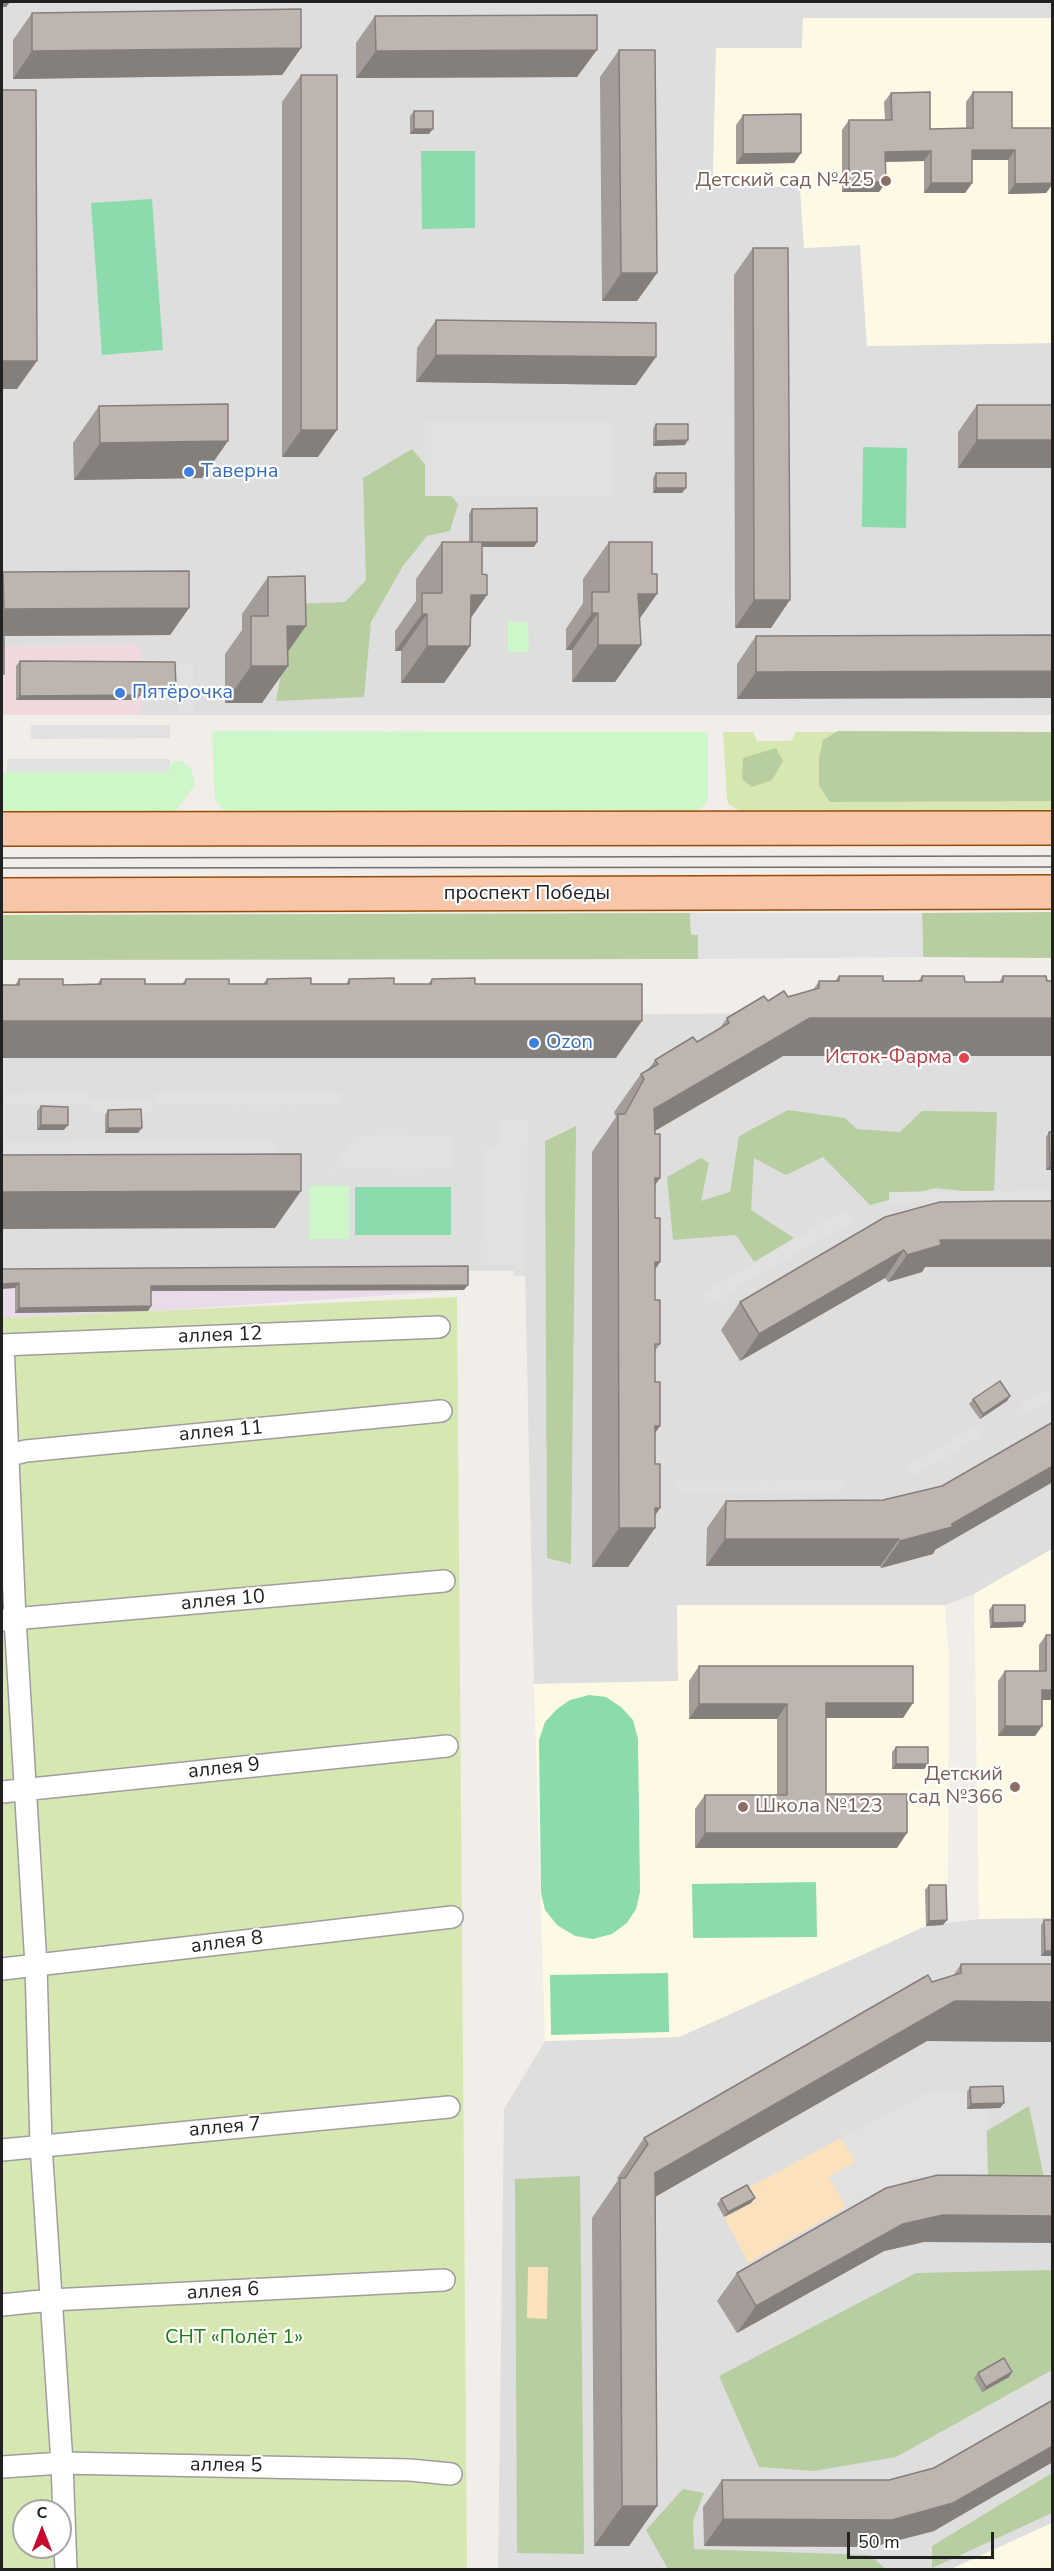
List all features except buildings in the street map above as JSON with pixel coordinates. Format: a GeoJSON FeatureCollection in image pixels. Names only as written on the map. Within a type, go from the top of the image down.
{"type":"FeatureCollection","features":[{"type":"Feature","properties":{"kind":"main road"},"geometry":{"type":"LineString","coordinates":[[2,830],[1053,828]]}},
{"type":"Feature","properties":{"kind":"main road","name":"проспект Победы"},"geometry":{"type":"LineString","coordinates":[[2,895],[1053,892]]}},
{"type":"Feature","properties":{"kind":"street","name":"аллея 12"},"geometry":{"type":"LineString","coordinates":[[2,1345],[439,1327]]}},
{"type":"Feature","properties":{"kind":"street"},"geometry":{"type":"LineString","coordinates":[[2,1345],[8,1620],[26,1790],[36,1965],[41,2145],[62,2463],[66,2570]]}},
{"type":"Feature","properties":{"kind":"street","name":"аллея 11"},"geometry":{"type":"LineString","coordinates":[[5,1457],[26,1450],[441,1411]]}},
{"type":"Feature","properties":{"kind":"street","name":"аллея 10"},"geometry":{"type":"LineString","coordinates":[[8,1620],[444,1581]]}},
{"type":"Feature","properties":{"kind":"street","name":"аллея 9"},"geometry":{"type":"LineString","coordinates":[[2,1792],[447,1746]]}},
{"type":"Feature","properties":{"kind":"street","name":"аллея 8"},"geometry":{"type":"LineString","coordinates":[[2,1969],[452,1917]]}},
{"type":"Feature","properties":{"kind":"street","name":"аллея 7"},"geometry":{"type":"LineString","coordinates":[[2,2150],[449,2108]]}},
{"type":"Feature","properties":{"kind":"street","name":"аллея 6"},"geometry":{"type":"LineString","coordinates":[[2,2305],[51,2300],[444,2280]]}},
{"type":"Feature","properties":{"kind":"street","name":"аллея 5"},"geometry":{"type":"LineString","coordinates":[[2,2467],[62,2463],[410,2470],[451,2474]]}},
{"type":"Feature","properties":{"kind":"shaded area"},"geometry":{"type":"Polygon","coordinates":[[[2,2],[1052,2],[1052,18],[803,18],[802,48],[717,48],[713,174],[728,187],[800,187],[804,248],[861,245],[867,346],[1052,343],[1052,715],[141,715],[141,645],[2,646],[2,2]]]}},
{"type":"Feature","properties":{"kind":"shaded area","name":"Детский сад №425"},"geometry":{"type":"Polygon","coordinates":[[[803,18],[1052,18],[1052,343],[867,346],[860,245],[804,248],[800,187],[728,187],[713,174],[716,48],[802,48],[803,18]]]}},
{"type":"Feature","properties":{"kind":"shaded area"},"geometry":{"type":"Polygon","coordinates":[[[425,422],[613,422],[613,496],[425,496],[425,422]]]}},
{"type":"Feature","properties":{"kind":"shaded area"},"geometry":{"type":"Polygon","coordinates":[[[141,645],[141,715],[2,715],[2,646],[141,645]]]}},
{"type":"Feature","properties":{"kind":"shaded area"},"geometry":{"type":"Polygon","coordinates":[[[179,663],[193,663],[194,713],[179,713],[179,663]]]}},
{"type":"Feature","properties":{"kind":"shaded area"},"geometry":{"type":"Polygon","coordinates":[[[31,725],[170,725],[170,738],[31,739],[31,725]]]}},
{"type":"Feature","properties":{"kind":"shaded area"},"geometry":{"type":"Polygon","coordinates":[[[7,759],[170,759],[170,772],[7,772],[7,759]]]}},
{"type":"Feature","properties":{"kind":"shaded area"},"geometry":{"type":"Polygon","coordinates":[[[690,913],[922,913],[923,957],[698,959],[698,935],[691,934],[690,913]]]}},
{"type":"Feature","properties":{"kind":"shaded area"},"geometry":{"type":"Polygon","coordinates":[[[1052,1011],[1052,1549],[974,1594],[945,1605],[678,1605],[678,1681],[534,1684],[525,1271],[2,1268],[2,1019],[1052,1011]]]}},
{"type":"Feature","properties":{"kind":"shaded area"},"geometry":{"type":"Polygon","coordinates":[[[90,1093],[90,1104],[2,1104],[2,1094],[90,1093]]]}},
{"type":"Feature","properties":{"kind":"shaded area"},"geometry":{"type":"Polygon","coordinates":[[[155,1093],[341,1093],[341,1104],[156,1105],[155,1093]]]}},
{"type":"Feature","properties":{"kind":"shaded area"},"geometry":{"type":"Polygon","coordinates":[[[91,1101],[152,1101],[153,1112],[92,1113],[91,1101]]]}},
{"type":"Feature","properties":{"kind":"shaded area"},"geometry":{"type":"Polygon","coordinates":[[[499,1120],[528,1120],[525,1276],[514,1276],[514,1265],[481,1265],[483,1154],[499,1141],[499,1120]]]}},
{"type":"Feature","properties":{"kind":"shaded area"},"geometry":{"type":"Polygon","coordinates":[[[453,1135],[454,1168],[332,1169],[354,1136],[453,1135]]]}},
{"type":"Feature","properties":{"kind":"shaded area"},"geometry":{"type":"Polygon","coordinates":[[[275,1141],[275,1155],[2,1155],[2,1142],[275,1141]]]}},
{"type":"Feature","properties":{"kind":"shaded area"},"geometry":{"type":"Polygon","coordinates":[[[1052,1190],[1052,1201],[889,1204],[889,1192],[1052,1190]]]}},
{"type":"Feature","properties":{"kind":"shaded area"},"geometry":{"type":"Polygon","coordinates":[[[845,1210],[855,1220],[707,1305],[700,1295],[845,1210]]]}},
{"type":"Feature","properties":{"kind":"shaded area"},"geometry":{"type":"Polygon","coordinates":[[[2,1268],[465,1269],[464,1290],[124,1313],[2,1318],[2,1268]]]}},
{"type":"Feature","properties":{"kind":"shaded area"},"geometry":{"type":"Polygon","coordinates":[[[1052,1386],[1052,1401],[1025,1414],[1020,1403],[1052,1386]]]}},
{"type":"Feature","properties":{"kind":"shaded area"},"geometry":{"type":"Polygon","coordinates":[[[974,1426],[981,1436],[913,1476],[908,1466],[974,1426]]]}},
{"type":"Feature","properties":{"kind":"shaded area"},"geometry":{"type":"Polygon","coordinates":[[[844,1480],[844,1492],[677,1492],[677,1481],[844,1480]]]}},
{"type":"Feature","properties":{"kind":"shaded area","name":"Детский сад №366"},"geometry":{"type":"Polygon","coordinates":[[[1052,1549],[1052,1918],[979,1919],[974,1594],[1052,1549]]]}},
{"type":"Feature","properties":{"kind":"shaded area","name":"Школа №123"},"geometry":{"type":"Polygon","coordinates":[[[677,1605],[945,1605],[949,1657],[948,1880],[943,1890],[925,1890],[926,1926],[679,2037],[545,2041],[534,1684],[678,1681],[677,1605]]]}},
{"type":"Feature","properties":{"kind":"shaded area"},"geometry":{"type":"Polygon","coordinates":[[[1052,1918],[1052,2523],[951,2569],[498,2570],[504,2109],[545,2041],[679,2037],[926,1926],[979,1919],[1052,1918]]]}},
{"type":"Feature","properties":{"kind":"shaded area"},"geometry":{"type":"Polygon","coordinates":[[[928,2092],[967,2092],[967,2109],[986,2108],[988,2176],[913,2177],[846,2207],[829,2177],[856,2162],[841,2138],[928,2092]]]}},
{"type":"Feature","properties":{"kind":"shaded area"},"geometry":{"type":"Polygon","coordinates":[[[1052,2523],[1052,2569],[951,2569],[1052,2523]]]}},
{"type":"Feature","properties":{"kind":"green space"},"geometry":{"type":"Polygon","coordinates":[[[421,151],[475,151],[475,228],[422,229],[421,151]]]}},
{"type":"Feature","properties":{"kind":"green space"},"geometry":{"type":"Polygon","coordinates":[[[152,199],[163,350],[102,355],[91,203],[152,199]]]}},
{"type":"Feature","properties":{"kind":"green space"},"geometry":{"type":"Polygon","coordinates":[[[863,447],[907,448],[906,528],[862,527],[863,447]]]}},
{"type":"Feature","properties":{"kind":"green space"},"geometry":{"type":"Polygon","coordinates":[[[412,449],[458,504],[450,531],[427,536],[403,566],[371,622],[364,697],[276,701],[294,604],[345,602],[366,580],[363,478],[412,449]]]}},
{"type":"Feature","properties":{"kind":"green space"},"geometry":{"type":"Polygon","coordinates":[[[508,622],[528,622],[529,652],[508,652],[508,622]]]}},
{"type":"Feature","properties":{"kind":"green space"},"geometry":{"type":"Polygon","coordinates":[[[212,731],[708,732],[708,797],[704,806],[695,811],[224,811],[215,800],[212,731]]]}},
{"type":"Feature","properties":{"kind":"green space"},"geometry":{"type":"Polygon","coordinates":[[[838,731],[1052,732],[1052,801],[830,802],[819,786],[819,758],[823,740],[838,731]]]}},
{"type":"Feature","properties":{"kind":"green space"},"geometry":{"type":"Polygon","coordinates":[[[723,732],[753,732],[757,741],[791,741],[796,732],[1041,732],[1046,741],[1052,741],[1052,810],[740,811],[729,805],[727,800],[723,732]]]}},
{"type":"Feature","properties":{"kind":"green space"},"geometry":{"type":"Polygon","coordinates":[[[776,748],[783,761],[772,780],[752,787],[742,779],[743,758],[776,748]]]}},
{"type":"Feature","properties":{"kind":"green space"},"geometry":{"type":"Polygon","coordinates":[[[175,761],[181,761],[191,768],[195,785],[175,812],[2,812],[2,772],[170,772],[170,767],[175,761]]]}},
{"type":"Feature","properties":{"kind":"green space"},"geometry":{"type":"Polygon","coordinates":[[[1052,912],[1052,958],[923,957],[922,913],[1052,912]]]}},
{"type":"Feature","properties":{"kind":"green space"},"geometry":{"type":"Polygon","coordinates":[[[690,913],[691,934],[698,935],[698,959],[2,960],[2,915],[690,913]]]}},
{"type":"Feature","properties":{"kind":"green space"},"geometry":{"type":"Polygon","coordinates":[[[788,1110],[845,1118],[857,1129],[900,1132],[922,1111],[997,1112],[994,1194],[935,1188],[870,1205],[823,1157],[786,1175],[754,1158],[751,1210],[794,1238],[754,1262],[736,1235],[673,1240],[667,1177],[701,1158],[709,1163],[701,1201],[730,1192],[739,1136],[788,1110]]]}},
{"type":"Feature","properties":{"kind":"green space"},"geometry":{"type":"Polygon","coordinates":[[[576,1126],[571,1564],[547,1558],[545,1141],[576,1126]]]}},
{"type":"Feature","properties":{"kind":"green space"},"geometry":{"type":"Polygon","coordinates":[[[309,1186],[349,1186],[349,1239],[309,1239],[309,1186]]]}},
{"type":"Feature","properties":{"kind":"green space"},"geometry":{"type":"Polygon","coordinates":[[[355,1187],[451,1187],[451,1235],[355,1235],[355,1187]]]}},
{"type":"Feature","properties":{"kind":"green space","name":"СНТ «Полёт 1»"},"geometry":{"type":"Polygon","coordinates":[[[457,1297],[467,2569],[2,2569],[2,1318],[457,1297]]]}},
{"type":"Feature","properties":{"kind":"green space"},"geometry":{"type":"Polygon","coordinates":[[[589,1695],[606,1697],[621,1707],[633,1720],[638,1739],[640,1892],[636,1909],[627,1923],[612,1934],[593,1939],[575,1936],[557,1925],[545,1910],[541,1893],[539,1740],[545,1722],[557,1709],[570,1700],[589,1695]]]}},
{"type":"Feature","properties":{"kind":"green space"},"geometry":{"type":"Polygon","coordinates":[[[816,1882],[817,1937],[693,1938],[692,1884],[816,1882]]]}},
{"type":"Feature","properties":{"kind":"green space"},"geometry":{"type":"Polygon","coordinates":[[[668,1973],[669,2032],[551,2035],[550,1975],[668,1973]]]}},
{"type":"Feature","properties":{"kind":"green space"},"geometry":{"type":"Polygon","coordinates":[[[1029,2106],[1044,2177],[931,2183],[927,2166],[1029,2106]]]}},
{"type":"Feature","properties":{"kind":"green space"},"geometry":{"type":"Polygon","coordinates":[[[580,2176],[584,2554],[517,2553],[515,2179],[580,2176]]]}},
{"type":"Feature","properties":{"kind":"green space"},"geometry":{"type":"Polygon","coordinates":[[[1052,2270],[1052,2370],[896,2457],[814,2471],[759,2467],[719,2376],[916,2273],[1052,2270]]]}},
{"type":"Feature","properties":{"kind":"green space"},"geometry":{"type":"Polygon","coordinates":[[[1052,2473],[1052,2513],[932,2568],[932,2546],[1052,2473]]]}},
{"type":"Feature","properties":{"kind":"green space"},"geometry":{"type":"Polygon","coordinates":[[[683,2489],[704,2493],[693,2521],[694,2549],[870,2555],[886,2569],[668,2569],[646,2530],[683,2489]]]}},
{"type":"Feature","properties":{"kind":"sand"},"geometry":{"type":"Polygon","coordinates":[[[841,2138],[856,2162],[829,2177],[846,2207],[748,2263],[724,2217],[751,2203],[744,2190],[841,2138]]]}},
{"type":"Feature","properties":{"kind":"sand"},"geometry":{"type":"Polygon","coordinates":[[[528,2267],[548,2267],[547,2319],[527,2318],[528,2267]]]}},
{"type":"Feature","properties":{"kind":"tram line"},"geometry":{"type":"LineString","coordinates":[[2,858],[1052,856]]}},
{"type":"Feature","properties":{"kind":"tram line"},"geometry":{"type":"LineString","coordinates":[[2,868],[1052,867]]}},
{"type":"Feature","properties":{"kind":"place","name":"Детский сад №425"},"geometry":{"type":"Point","coordinates":[886,181]}},
{"type":"Feature","properties":{"kind":"place","name":"Таверна"},"geometry":{"type":"Point","coordinates":[189,472]}},
{"type":"Feature","properties":{"kind":"place","name":"Пятёрочка"},"geometry":{"type":"Point","coordinates":[120,693]}},
{"type":"Feature","properties":{"kind":"place","name":"Ozon"},"geometry":{"type":"Point","coordinates":[534,1043]}},
{"type":"Feature","properties":{"kind":"place","name":"Исток-Фарма"},"geometry":{"type":"Point","coordinates":[964,1058]}},
{"type":"Feature","properties":{"kind":"place","name":"Детский сад №366"},"geometry":{"type":"Point","coordinates":[1015,1787]}},
{"type":"Feature","properties":{"kind":"place","name":"Школа №123"},"geometry":{"type":"Point","coordinates":[743,1807]}}]}
